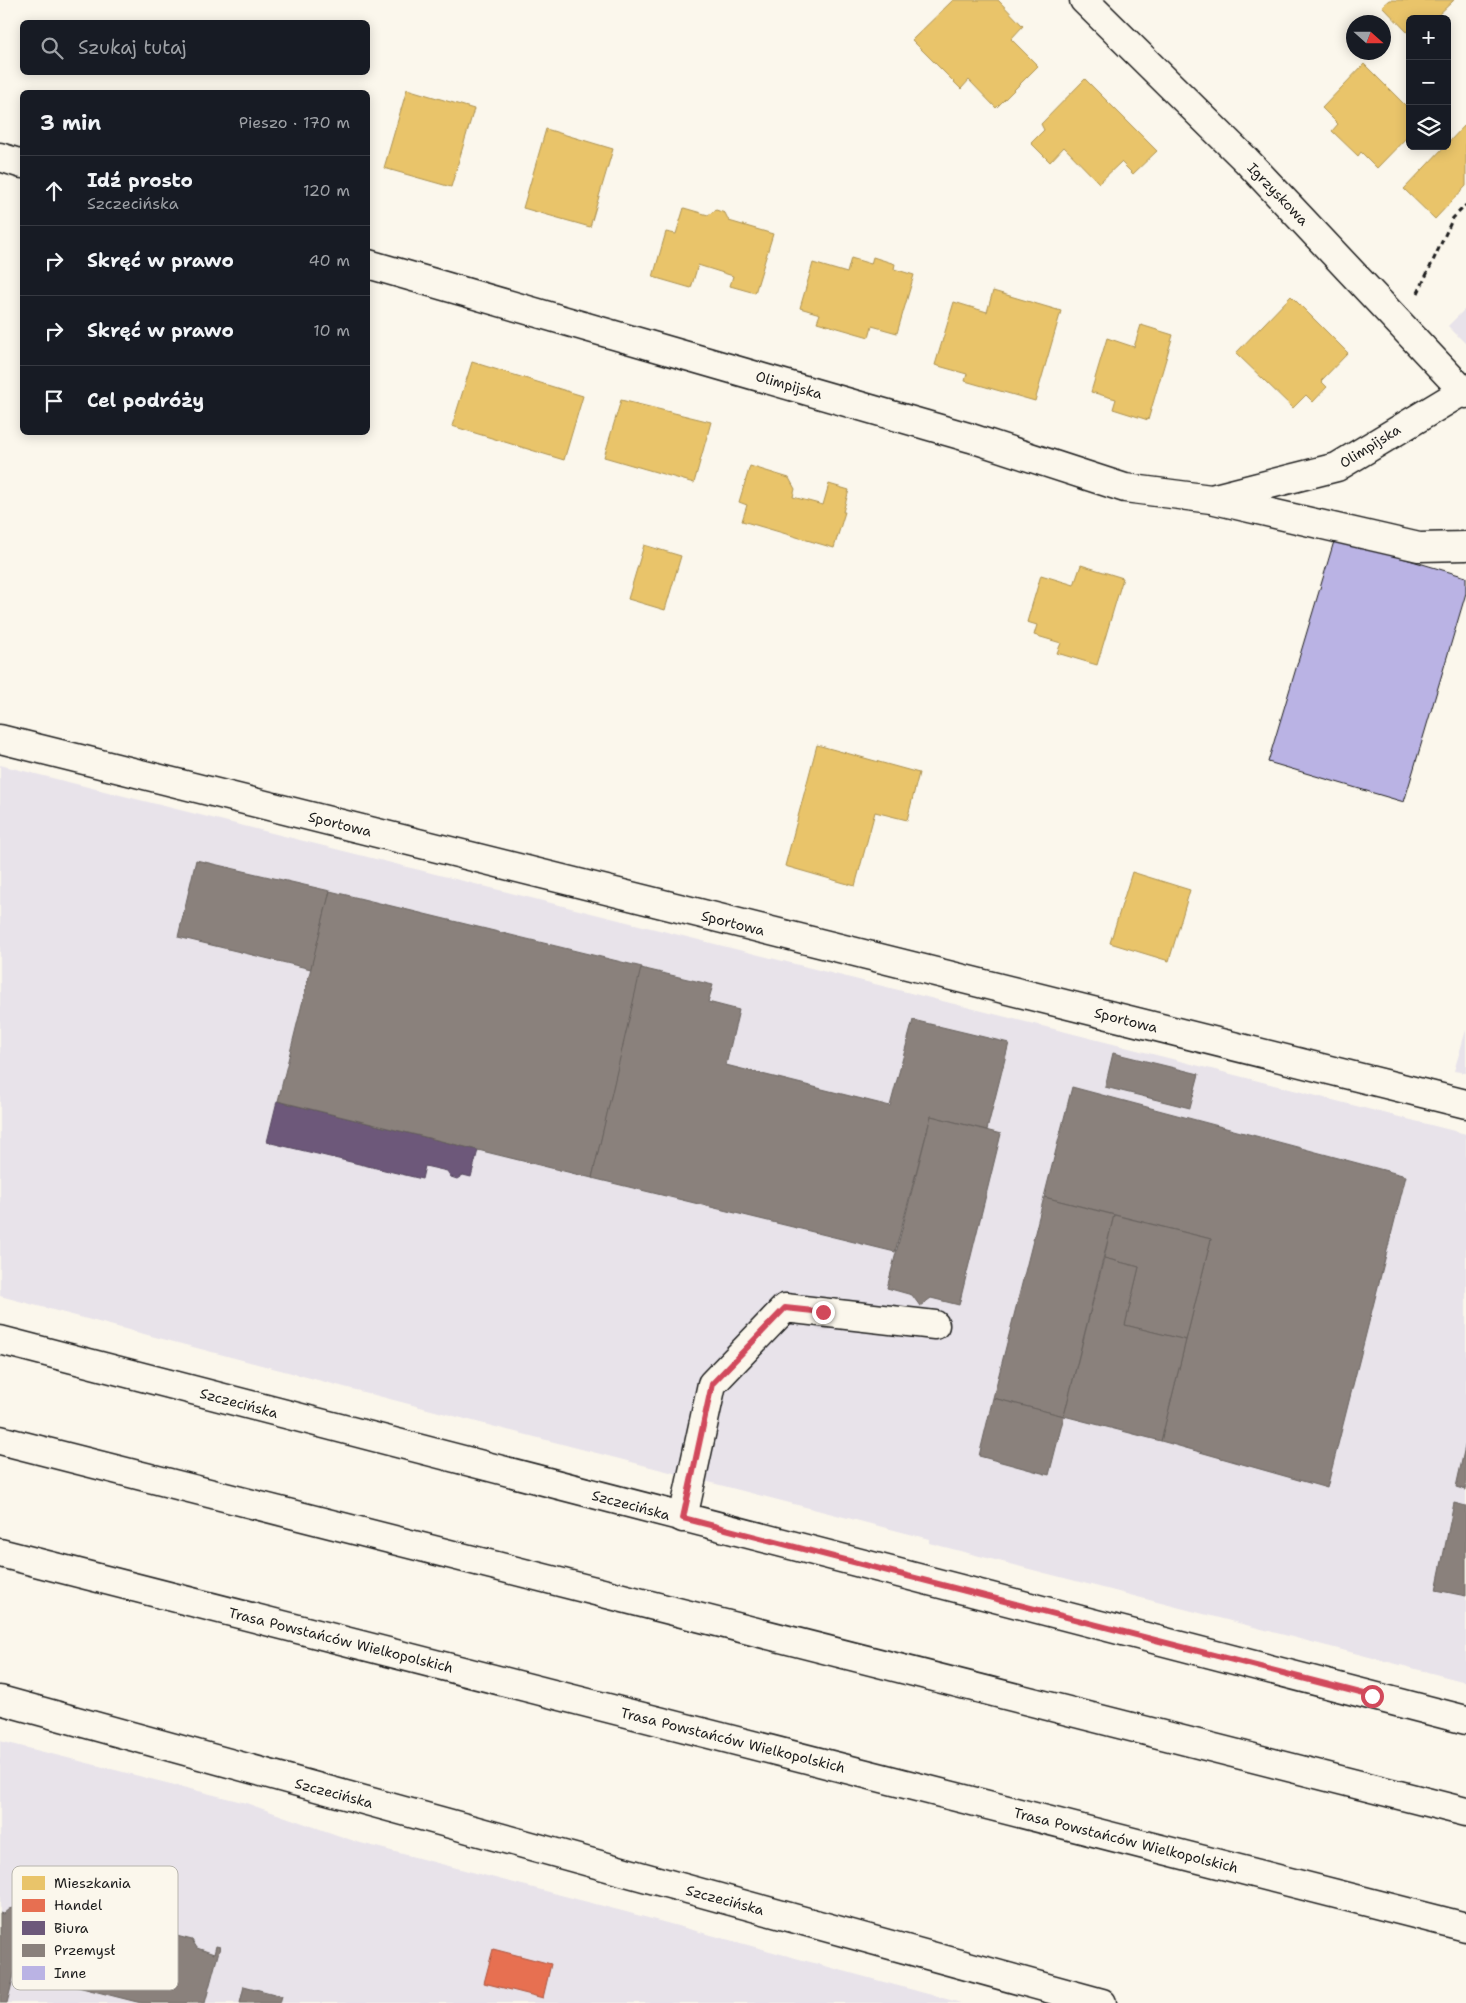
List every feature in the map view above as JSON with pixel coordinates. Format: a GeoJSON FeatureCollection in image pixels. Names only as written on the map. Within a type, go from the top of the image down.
{"type":"FeatureCollection","features":[{"type":"Feature","properties":{"kind":"main road","name":"Igrzyskowa"},"geometry":{"type":"LineString","coordinates":[[1084,0],[1246,160],[1464,392]]}},
{"type":"Feature","properties":{"kind":"main road"},"geometry":{"type":"LineString","coordinates":[[0,158],[20,163]]}},
{"type":"Feature","properties":{"kind":"main road","name":"Olimpijska"},"geometry":{"type":"LineString","coordinates":[[370,265],[971,438],[1125,488],[1211,499],[1419,547],[1466,546]]}},
{"type":"Feature","properties":{"kind":"main road","name":"Olimpijska"},"geometry":{"type":"LineString","coordinates":[[1211,499],[1338,467],[1421,414],[1464,392]]}},
{"type":"Feature","properties":{"kind":"main road","name":"Sportowa"},"geometry":{"type":"LineString","coordinates":[[0,739],[1466,1104]]}},
{"type":"Feature","properties":{"kind":"main road"},"geometry":{"type":"LineString","coordinates":[[683,1518],[712,1384],[785,1308],[935,1325]]}},
{"type":"Feature","properties":{"kind":"main road","name":"Szczecińska"},"geometry":{"type":"LineString","coordinates":[[0,1340],[1466,1720]]}},
{"type":"Feature","properties":{"kind":"main road"},"geometry":{"type":"LineString","coordinates":[[0,1440],[1466,1812]]}},
{"type":"Feature","properties":{"kind":"main road","name":"Trasa Powstańców Wielkopolskich"},"geometry":{"type":"LineString","coordinates":[[0,1554],[1466,1927]]}},
{"type":"Feature","properties":{"kind":"main road","name":"Szczecińska"},"geometry":{"type":"LineString","coordinates":[[0,1700],[1102,2003]]}},
{"type":"Feature","properties":{"kind":"path"},"geometry":{"type":"LineString","coordinates":[[1403,325],[1452,218],[1466,205]]}},
{"type":"Feature","properties":{"kind":"shaded area"},"geometry":{"type":"Polygon","coordinates":[[[1466,308],[1466,344],[1448,326],[1466,308]]]}},
{"type":"Feature","properties":{"kind":"shaded area"},"geometry":{"type":"Polygon","coordinates":[[[0,765],[1466,1134],[1466,1682],[929,1543],[929,1539],[0,1296],[0,765]]]}},
{"type":"Feature","properties":{"kind":"shaded area"},"geometry":{"type":"Polygon","coordinates":[[[1466,1030],[1466,1073],[1454,1071],[1466,1030]]]}},
{"type":"Feature","properties":{"kind":"shaded area"},"geometry":{"type":"Polygon","coordinates":[[[0,1741],[246,1803],[357,1842],[626,1912],[961,2003],[0,2003],[0,1741]]]}},
{"type":"Feature","properties":{"kind":"building: Mieszkania"},"geometry":{"type":"Polygon","coordinates":[[[953,0],[998,0],[1023,26],[1011,39],[1038,66],[996,108],[969,80],[961,89],[912,40],[953,0]]]}},
{"type":"Feature","properties":{"kind":"building: Mieszkania"},"geometry":{"type":"Polygon","coordinates":[[[1389,0],[1454,0],[1438,15],[1406,15],[1406,31],[1382,6],[1389,0]]]}},
{"type":"Feature","properties":{"kind":"building: Mieszkania"},"geometry":{"type":"Polygon","coordinates":[[[1364,64],[1406,106],[1406,138],[1377,168],[1361,152],[1358,156],[1332,131],[1338,124],[1322,108],[1364,64]]]}},
{"type":"Feature","properties":{"kind":"building: Mieszkania"},"geometry":{"type":"Polygon","coordinates":[[[1085,79],[1157,151],[1133,174],[1121,162],[1099,183],[1064,147],[1050,162],[1031,143],[1044,130],[1041,124],[1085,79]]]}},
{"type":"Feature","properties":{"kind":"building: Mieszkania"},"geometry":{"type":"Polygon","coordinates":[[[407,89],[474,109],[451,187],[384,168],[407,89]]]}},
{"type":"Feature","properties":{"kind":"building: Mieszkania"},"geometry":{"type":"Polygon","coordinates":[[[1466,124],[1466,186],[1435,219],[1404,189],[1441,150],[1451,150],[1451,140],[1466,124]]]}},
{"type":"Feature","properties":{"kind":"building: Mieszkania"},"geometry":{"type":"Polygon","coordinates":[[[546,129],[613,149],[590,227],[523,208],[546,129]]]}},
{"type":"Feature","properties":{"kind":"building: Mieszkania"},"geometry":{"type":"Polygon","coordinates":[[[684,208],[708,215],[716,210],[725,213],[729,221],[773,234],[755,293],[730,286],[733,276],[698,265],[691,288],[653,277],[666,232],[676,234],[684,208]]]}},
{"type":"Feature","properties":{"kind":"building: Mieszkania"},"geometry":{"type":"Polygon","coordinates":[[[873,257],[895,264],[894,269],[914,275],[897,333],[872,326],[869,337],[817,322],[820,314],[800,308],[813,263],[847,273],[851,258],[871,264],[873,257]]]}},
{"type":"Feature","properties":{"kind":"building: Mieszkania"},"geometry":{"type":"Polygon","coordinates":[[[993,291],[1061,311],[1035,401],[965,381],[967,374],[935,365],[954,302],[987,312],[993,291]]]}},
{"type":"Feature","properties":{"kind":"building: Mieszkania"},"geometry":{"type":"Polygon","coordinates":[[[1291,296],[1348,353],[1321,381],[1327,387],[1313,402],[1306,395],[1293,408],[1236,353],[1291,296]]]}},
{"type":"Feature","properties":{"kind":"building: Mieszkania"},"geometry":{"type":"Polygon","coordinates":[[[1141,325],[1173,335],[1148,420],[1113,409],[1116,399],[1091,392],[1107,338],[1134,347],[1141,325]]]}},
{"type":"Feature","properties":{"kind":"building: Mieszkania"},"geometry":{"type":"Polygon","coordinates":[[[472,362],[583,396],[564,460],[452,426],[472,362]]]}},
{"type":"Feature","properties":{"kind":"building: Mieszkania"},"geometry":{"type":"Polygon","coordinates":[[[621,400],[711,422],[694,483],[604,457],[621,400]]]}},
{"type":"Feature","properties":{"kind":"building: Mieszkania"},"geometry":{"type":"Polygon","coordinates":[[[750,466],[789,478],[795,489],[793,497],[823,505],[829,484],[849,490],[843,512],[845,512],[834,548],[742,521],[747,505],[739,502],[750,466]]]}},
{"type":"Feature","properties":{"kind":"building: Mieszkania"},"geometry":{"type":"Polygon","coordinates":[[[644,545],[681,556],[665,610],[628,599],[644,545]]]}},
{"type":"Feature","properties":{"kind":"building: Mieszkania"},"geometry":{"type":"Polygon","coordinates":[[[1081,565],[1123,578],[1097,665],[1057,653],[1061,643],[1034,635],[1037,625],[1027,622],[1041,575],[1074,585],[1081,565]]]}},
{"type":"Feature","properties":{"kind":"building: Mieszkania"},"geometry":{"type":"Polygon","coordinates":[[[817,745],[919,773],[907,820],[875,812],[855,886],[785,866],[817,745]]]}},
{"type":"Feature","properties":{"kind":"building: Mieszkania"},"geometry":{"type":"Polygon","coordinates":[[[1132,872],[1190,890],[1169,961],[1110,943],[1132,872]]]}},
{"type":"Feature","properties":{"kind":"building: Handel"},"geometry":{"type":"Polygon","coordinates":[[[493,1949],[551,1964],[543,1998],[484,1983],[493,1949]]]}},
{"type":"Feature","properties":{"kind":"building: Biura"},"geometry":{"type":"Polygon","coordinates":[[[277,1101],[478,1150],[471,1177],[463,1175],[457,1179],[451,1177],[447,1171],[425,1166],[422,1179],[267,1142],[277,1101]]]}},
{"type":"Feature","properties":{"kind":"building: Przemysł"},"geometry":{"type":"Polygon","coordinates":[[[196,860],[330,891],[311,969],[178,937],[196,860]]]}},
{"type":"Feature","properties":{"kind":"building: Przemysł"},"geometry":{"type":"Polygon","coordinates":[[[330,891],[642,967],[592,1178],[278,1101],[330,891]]]}},
{"type":"Feature","properties":{"kind":"building: Przemysł"},"geometry":{"type":"Polygon","coordinates":[[[641,968],[713,985],[708,1002],[739,1010],[726,1065],[890,1106],[913,1020],[1009,1043],[987,1130],[931,1116],[895,1252],[592,1178],[641,968]]]}},
{"type":"Feature","properties":{"kind":"building: Przemysł"},"geometry":{"type":"Polygon","coordinates":[[[1113,1053],[1199,1074],[1190,1108],[1105,1087],[1113,1053]]]}},
{"type":"Feature","properties":{"kind":"building: Przemysł"},"geometry":{"type":"Polygon","coordinates":[[[1072,1087],[1406,1176],[1327,1488],[1161,1441],[1211,1239],[1044,1197],[1072,1087]]]}},
{"type":"Feature","properties":{"kind":"building: Przemysł"},"geometry":{"type":"Polygon","coordinates":[[[931,1116],[1001,1134],[959,1305],[931,1298],[920,1306],[912,1295],[887,1288],[931,1116]]]}},
{"type":"Feature","properties":{"kind":"building: Przemysł"},"geometry":{"type":"Polygon","coordinates":[[[1044,1197],[1114,1215],[1064,1416],[993,1398],[1044,1197]]]}},
{"type":"Feature","properties":{"kind":"building: Przemysł"},"geometry":{"type":"Polygon","coordinates":[[[1114,1215],[1211,1239],[1186,1340],[1125,1325],[1139,1267],[1104,1258],[1114,1215]]]}},
{"type":"Feature","properties":{"kind":"building: Przemysł"},"geometry":{"type":"Polygon","coordinates":[[[1104,1258],[1139,1267],[1125,1325],[1186,1340],[1161,1441],[1064,1416],[1104,1258]]]}},
{"type":"Feature","properties":{"kind":"building: Przemysł"},"geometry":{"type":"Polygon","coordinates":[[[993,1398],[1064,1416],[1049,1475],[979,1456],[993,1398]]]}},
{"type":"Feature","properties":{"kind":"building: Przemysł"},"geometry":{"type":"Polygon","coordinates":[[[1466,1442],[1466,1490],[1456,1487],[1466,1442]]]}},
{"type":"Feature","properties":{"kind":"building: Przemysł"},"geometry":{"type":"Polygon","coordinates":[[[1454,1503],[1466,1506],[1466,1596],[1436,1590],[1454,1503]]]}},
{"type":"Feature","properties":{"kind":"building: Przemysł"},"geometry":{"type":"Polygon","coordinates":[[[12,1908],[12,1983],[7,2003],[0,2003],[0,1913],[3,1914],[12,1908]]]}},
{"type":"Feature","properties":{"kind":"building: Przemysł"},"geometry":{"type":"Polygon","coordinates":[[[178,1936],[192,1940],[197,1948],[214,1954],[216,1946],[220,1947],[205,2003],[141,2003],[90,1990],[178,1990],[178,1936]]]}},
{"type":"Feature","properties":{"kind":"building: Przemysł"},"geometry":{"type":"Polygon","coordinates":[[[244,1986],[282,1996],[280,2003],[240,2003],[244,1986]]]}},
{"type":"Feature","properties":{"kind":"building: Inne"},"geometry":{"type":"Polygon","coordinates":[[[1335,538],[1466,577],[1466,593],[1404,802],[1268,762],[1335,538]]]}},
{"type":"Feature","properties":{"kind":"route"},"geometry":{"type":"LineString","coordinates":[[823,1312],[785,1308],[712,1384],[683,1518],[1372,1696]]}}]}
